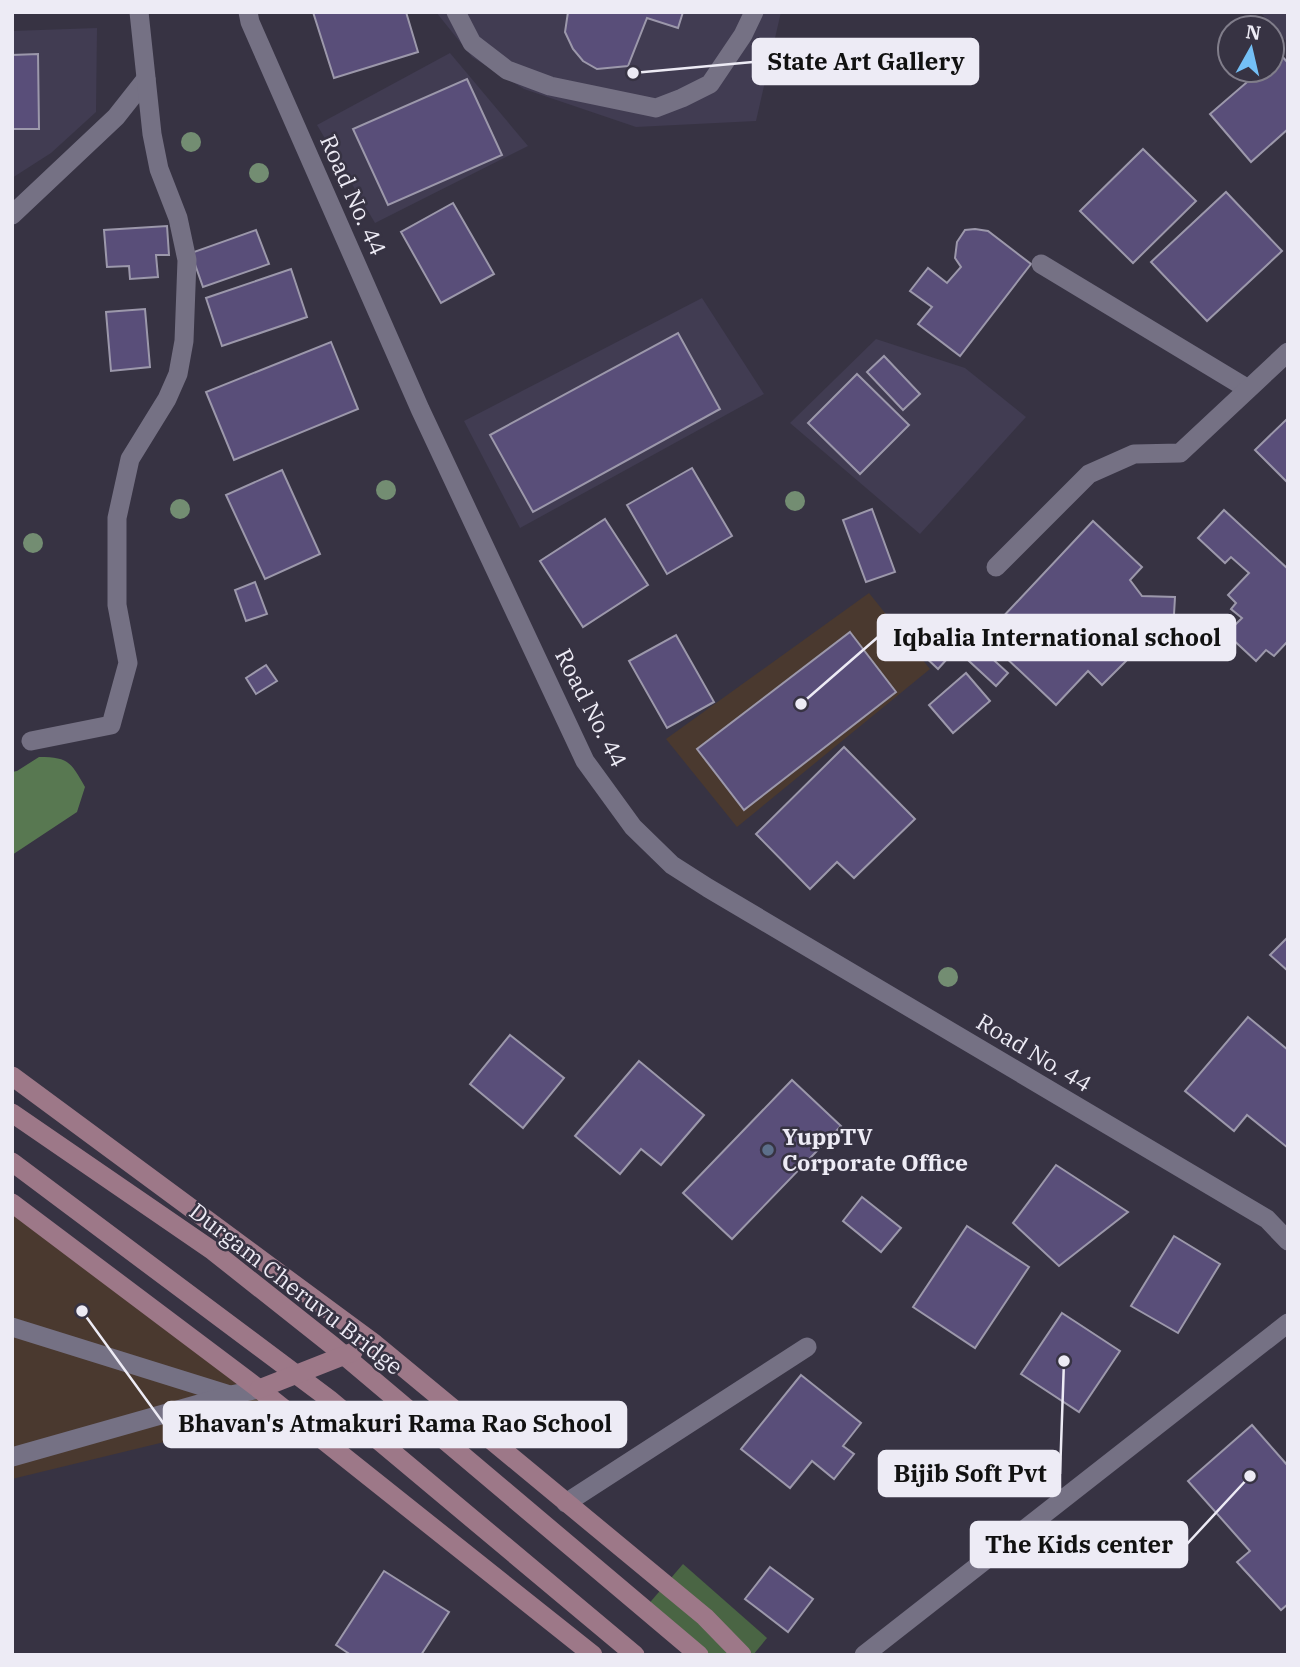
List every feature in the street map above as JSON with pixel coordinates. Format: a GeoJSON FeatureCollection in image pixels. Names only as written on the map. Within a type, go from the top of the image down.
{"type":"FeatureCollection","features":[{"type":"Feature","properties":{"kind":"main road"},"geometry":{"type":"LineString","coordinates":[[12,1076],[375,1344],[705,1617],[742,1655]]}},
{"type":"Feature","properties":{"kind":"main road","name":"Durgam Cheruvu Bridge"},"geometry":{"type":"LineString","coordinates":[[12,1113],[224,1260],[333,1346],[699,1655]]}},
{"type":"Feature","properties":{"kind":"main road"},"geometry":{"type":"LineString","coordinates":[[12,1162],[330,1399],[635,1655]]}},
{"type":"Feature","properties":{"kind":"main road"},"geometry":{"type":"LineString","coordinates":[[12,1203],[259,1389],[593,1655]]}},
{"type":"Feature","properties":{"kind":"main road"},"geometry":{"type":"LineString","coordinates":[[259,1389],[375,1344]]}},
{"type":"Feature","properties":{"kind":"street"},"geometry":{"type":"LineString","coordinates":[[31,741],[111,725],[128,663],[117,605],[117,519],[130,459],[167,399],[177,374],[184,341],[187,260],[178,218],[159,169],[152,134],[139,12]]}},
{"type":"Feature","properties":{"kind":"street"},"geometry":{"type":"LineString","coordinates":[[456,12],[472,43],[507,69],[550,86],[656,108],[710,85],[743,35],[754,12]]}},
{"type":"Feature","properties":{"kind":"street","name":"Road No. 44"},"geometry":{"type":"LineString","coordinates":[[247,16],[420,410],[585,761],[633,827],[672,865],[708,888],[1267,1219],[1288,1241]]}},
{"type":"Feature","properties":{"kind":"street"},"geometry":{"type":"LineString","coordinates":[[12,215],[116,117],[146,79]]}},
{"type":"Feature","properties":{"kind":"street"},"geometry":{"type":"LineString","coordinates":[[1041,264],[1248,388]]}},
{"type":"Feature","properties":{"kind":"street"},"geometry":{"type":"LineString","coordinates":[[996,567],[1089,474],[1134,454],[1180,453],[1288,352]]}},
{"type":"Feature","properties":{"kind":"street"},"geometry":{"type":"LineString","coordinates":[[864,1655],[1288,1323]]}},
{"type":"Feature","properties":{"kind":"street"},"geometry":{"type":"LineString","coordinates":[[12,1327],[231,1395]]}},
{"type":"Feature","properties":{"kind":"street"},"geometry":{"type":"LineString","coordinates":[[566,1503],[807,1347]]}},
{"type":"Feature","properties":{"kind":"street"},"geometry":{"type":"LineString","coordinates":[[12,1457],[259,1389]]}},
{"type":"Feature","properties":{"kind":"shaded area"},"geometry":{"type":"Polygon","coordinates":[[[436,12],[781,12],[756,121],[636,127],[524,89],[472,57],[436,12]]]}},
{"type":"Feature","properties":{"kind":"shaded area"},"geometry":{"type":"Polygon","coordinates":[[[1260,12],[1288,12],[1288,43],[1286,14],[1260,12]]]}},
{"type":"Feature","properties":{"kind":"shaded area"},"geometry":{"type":"Polygon","coordinates":[[[97,28],[96,112],[51,153],[12,178],[12,31],[97,28]]]}},
{"type":"Feature","properties":{"kind":"shaded area"},"geometry":{"type":"Polygon","coordinates":[[[450,53],[528,146],[375,223],[317,125],[450,53]]]}},
{"type":"Feature","properties":{"kind":"shaded area"},"geometry":{"type":"Polygon","coordinates":[[[702,298],[764,394],[520,528],[464,421],[702,298]]]}},
{"type":"Feature","properties":{"kind":"shaded area"},"geometry":{"type":"Polygon","coordinates":[[[876,339],[965,368],[1026,417],[920,534],[790,423],[876,339]]]}},
{"type":"Feature","properties":{"kind":"shaded area"},"geometry":{"type":"Polygon","coordinates":[[[869,593],[930,669],[737,827],[666,739],[869,593]]]}},
{"type":"Feature","properties":{"kind":"shaded area"},"geometry":{"type":"Polygon","coordinates":[[[12,1210],[292,1411],[12,1479],[12,1210]]]}},
{"type":"Feature","properties":{"kind":"green space"},"geometry":{"type":"Polygon","coordinates":[[[39,757],[56,758],[68,763],[85,787],[77,812],[12,855],[12,772],[39,757]]]}},
{"type":"Feature","properties":{"kind":"green space"},"geometry":{"type":"Polygon","coordinates":[[[683,1564],[767,1638],[753,1655],[704,1655],[646,1607],[683,1564]]]}},
{"type":"Feature","properties":{"kind":"building"},"geometry":{"type":"Polygon","coordinates":[[[313,12],[406,12],[418,52],[334,78],[313,12]]]}},
{"type":"Feature","properties":{"kind":"building"},"geometry":{"type":"Polygon","coordinates":[[[568,12],[683,12],[678,28],[647,18],[628,66],[597,69],[583,61],[573,49],[565,32],[568,12]]]}},
{"type":"Feature","properties":{"kind":"building"},"geometry":{"type":"Polygon","coordinates":[[[38,54],[39,129],[12,129],[12,55],[38,54]]]}},
{"type":"Feature","properties":{"kind":"building"},"geometry":{"type":"Polygon","coordinates":[[[1286,61],[1288,63],[1288,129],[1251,162],[1210,114],[1245,84],[1286,84],[1286,61]]]}},
{"type":"Feature","properties":{"kind":"building"},"geometry":{"type":"Polygon","coordinates":[[[467,79],[502,155],[388,205],[353,129],[467,79]]]}},
{"type":"Feature","properties":{"kind":"building"},"geometry":{"type":"Polygon","coordinates":[[[1143,149],[1196,201],[1133,263],[1080,211],[1143,149]]]}},
{"type":"Feature","properties":{"kind":"building"},"geometry":{"type":"Polygon","coordinates":[[[1226,192],[1282,251],[1207,321],[1151,262],[1226,192]]]}},
{"type":"Feature","properties":{"kind":"building"},"geometry":{"type":"Polygon","coordinates":[[[453,203],[494,274],[441,303],[401,232],[453,203]]]}},
{"type":"Feature","properties":{"kind":"building"},"geometry":{"type":"Polygon","coordinates":[[[167,226],[169,255],[156,255],[158,277],[130,279],[129,266],[107,267],[104,230],[167,226]]]}},
{"type":"Feature","properties":{"kind":"building"},"geometry":{"type":"Polygon","coordinates":[[[256,230],[269,264],[203,287],[191,253],[256,230]]]}},
{"type":"Feature","properties":{"kind":"building"},"geometry":{"type":"Polygon","coordinates":[[[965,230],[988,231],[1031,264],[960,356],[918,324],[932,307],[910,291],[928,268],[947,283],[961,267],[955,258],[957,242],[965,230]]]}},
{"type":"Feature","properties":{"kind":"building"},"geometry":{"type":"Polygon","coordinates":[[[291,269],[307,317],[222,346],[206,298],[291,269]]]}},
{"type":"Feature","properties":{"kind":"building"},"geometry":{"type":"Polygon","coordinates":[[[145,309],[150,367],[111,371],[106,312],[145,309]]]}},
{"type":"Feature","properties":{"kind":"building"},"geometry":{"type":"Polygon","coordinates":[[[678,333],[720,409],[533,512],[490,435],[678,333]]]}},
{"type":"Feature","properties":{"kind":"building"},"geometry":{"type":"Polygon","coordinates":[[[331,342],[358,409],[234,460],[206,392],[331,342]]]}},
{"type":"Feature","properties":{"kind":"building"},"geometry":{"type":"Polygon","coordinates":[[[884,356],[920,394],[903,410],[867,372],[884,356]]]}},
{"type":"Feature","properties":{"kind":"building"},"geometry":{"type":"Polygon","coordinates":[[[857,374],[909,425],[860,474],[808,423],[857,374]]]}},
{"type":"Feature","properties":{"kind":"building"},"geometry":{"type":"Polygon","coordinates":[[[1288,418],[1288,483],[1255,450],[1288,418]]]}},
{"type":"Feature","properties":{"kind":"building"},"geometry":{"type":"Polygon","coordinates":[[[692,468],[732,536],[667,574],[627,505],[692,468]]]}},
{"type":"Feature","properties":{"kind":"building"},"geometry":{"type":"Polygon","coordinates":[[[282,470],[320,554],[265,579],[226,495],[282,470]]]}},
{"type":"Feature","properties":{"kind":"building"},"geometry":{"type":"Polygon","coordinates":[[[872,509],[895,572],[866,582],[843,520],[872,509]]]}},
{"type":"Feature","properties":{"kind":"building"},"geometry":{"type":"Polygon","coordinates":[[[1224,510],[1288,569],[1288,641],[1274,656],[1266,650],[1256,661],[1215,623],[1221,616],[1234,626],[1242,618],[1231,609],[1236,603],[1228,595],[1249,573],[1231,557],[1225,563],[1198,538],[1224,510]]]}},
{"type":"Feature","properties":{"kind":"building"},"geometry":{"type":"Polygon","coordinates":[[[605,519],[648,585],[583,627],[540,561],[605,519]]]}},
{"type":"Feature","properties":{"kind":"building"},"geometry":{"type":"Polygon","coordinates":[[[1093,521],[1142,567],[1130,580],[1142,596],[1175,597],[1172,649],[1141,646],[1102,685],[1088,671],[1056,705],[984,637],[1093,521]]]}},
{"type":"Feature","properties":{"kind":"building"},"geometry":{"type":"Polygon","coordinates":[[[255,582],[267,614],[246,621],[235,590],[255,582]]]}},
{"type":"Feature","properties":{"kind":"building"},"geometry":{"type":"Polygon","coordinates":[[[951,621],[1008,673],[996,686],[956,649],[938,669],[921,653],[951,621]]]}},
{"type":"Feature","properties":{"kind":"building"},"geometry":{"type":"Polygon","coordinates":[[[850,632],[896,692],[744,810],[697,749],[850,632]]]}},
{"type":"Feature","properties":{"kind":"building"},"geometry":{"type":"Polygon","coordinates":[[[676,635],[714,702],[667,728],[629,661],[676,635]]]}},
{"type":"Feature","properties":{"kind":"building"},"geometry":{"type":"Polygon","coordinates":[[[266,665],[277,681],[256,694],[246,678],[266,665]]]}},
{"type":"Feature","properties":{"kind":"building"},"geometry":{"type":"Polygon","coordinates":[[[966,673],[990,701],[953,733],[929,705],[966,673]]]}},
{"type":"Feature","properties":{"kind":"building"},"geometry":{"type":"Polygon","coordinates":[[[844,747],[915,819],[854,878],[837,862],[810,889],[756,834],[844,747]]]}},
{"type":"Feature","properties":{"kind":"building"},"geometry":{"type":"Polygon","coordinates":[[[1288,937],[1288,971],[1270,955],[1288,937]]]}},
{"type":"Feature","properties":{"kind":"building"},"geometry":{"type":"Polygon","coordinates":[[[1248,1017],[1288,1050],[1288,1148],[1247,1115],[1234,1131],[1185,1091],[1248,1017]]]}},
{"type":"Feature","properties":{"kind":"building"},"geometry":{"type":"Polygon","coordinates":[[[510,1035],[564,1078],[523,1128],[470,1084],[510,1035]]]}},
{"type":"Feature","properties":{"kind":"building"},"geometry":{"type":"Polygon","coordinates":[[[639,1061],[704,1115],[661,1165],[641,1149],[620,1174],[575,1136],[639,1061]]]}},
{"type":"Feature","properties":{"kind":"building"},"geometry":{"type":"Polygon","coordinates":[[[792,1080],[841,1126],[732,1239],[683,1193],[792,1080]]]}},
{"type":"Feature","properties":{"kind":"building"},"geometry":{"type":"Polygon","coordinates":[[[1056,1165],[1128,1212],[1059,1266],[1013,1223],[1056,1165]]]}},
{"type":"Feature","properties":{"kind":"building"},"geometry":{"type":"Polygon","coordinates":[[[862,1197],[901,1228],[881,1252],[843,1221],[862,1197]]]}},
{"type":"Feature","properties":{"kind":"building"},"geometry":{"type":"Polygon","coordinates":[[[967,1226],[1029,1267],[975,1348],[913,1307],[967,1226]]]}},
{"type":"Feature","properties":{"kind":"building"},"geometry":{"type":"Polygon","coordinates":[[[1174,1236],[1220,1264],[1178,1333],[1131,1306],[1174,1236]]]}},
{"type":"Feature","properties":{"kind":"building"},"geometry":{"type":"Polygon","coordinates":[[[1062,1313],[1120,1351],[1079,1412],[1021,1374],[1062,1313]]]}},
{"type":"Feature","properties":{"kind":"building"},"geometry":{"type":"Polygon","coordinates":[[[801,1375],[861,1423],[843,1446],[854,1454],[834,1479],[812,1461],[790,1488],[741,1449],[801,1375]]]}},
{"type":"Feature","properties":{"kind":"building"},"geometry":{"type":"Polygon","coordinates":[[[1252,1425],[1288,1466],[1288,1604],[1281,1610],[1237,1562],[1250,1551],[1188,1481],[1252,1425]]]}},
{"type":"Feature","properties":{"kind":"building"},"geometry":{"type":"Polygon","coordinates":[[[770,1567],[813,1599],[788,1632],[745,1599],[770,1567]]]}},
{"type":"Feature","properties":{"kind":"building"},"geometry":{"type":"Polygon","coordinates":[[[384,1571],[449,1612],[421,1655],[351,1655],[336,1645],[384,1571]]]}},
{"type":"Feature","properties":{"kind":"place","name":"State Art Gallery"},"geometry":{"type":"Point","coordinates":[633,73]}},
{"type":"Feature","properties":{"kind":"place","name":"Iqbalia International school"},"geometry":{"type":"Point","coordinates":[801,704]}},
{"type":"Feature","properties":{"kind":"place","name":"YuppTV Corporate Office"},"geometry":{"type":"Point","coordinates":[768,1150]}},
{"type":"Feature","properties":{"kind":"place","name":"Bhavan's Atmakuri Rama Rao School"},"geometry":{"type":"Point","coordinates":[82,1311]}},
{"type":"Feature","properties":{"kind":"place","name":"Bijib Soft Pvt"},"geometry":{"type":"Point","coordinates":[1064,1361]}},
{"type":"Feature","properties":{"kind":"place","name":"The Kids center"},"geometry":{"type":"Point","coordinates":[1250,1476]}}]}
